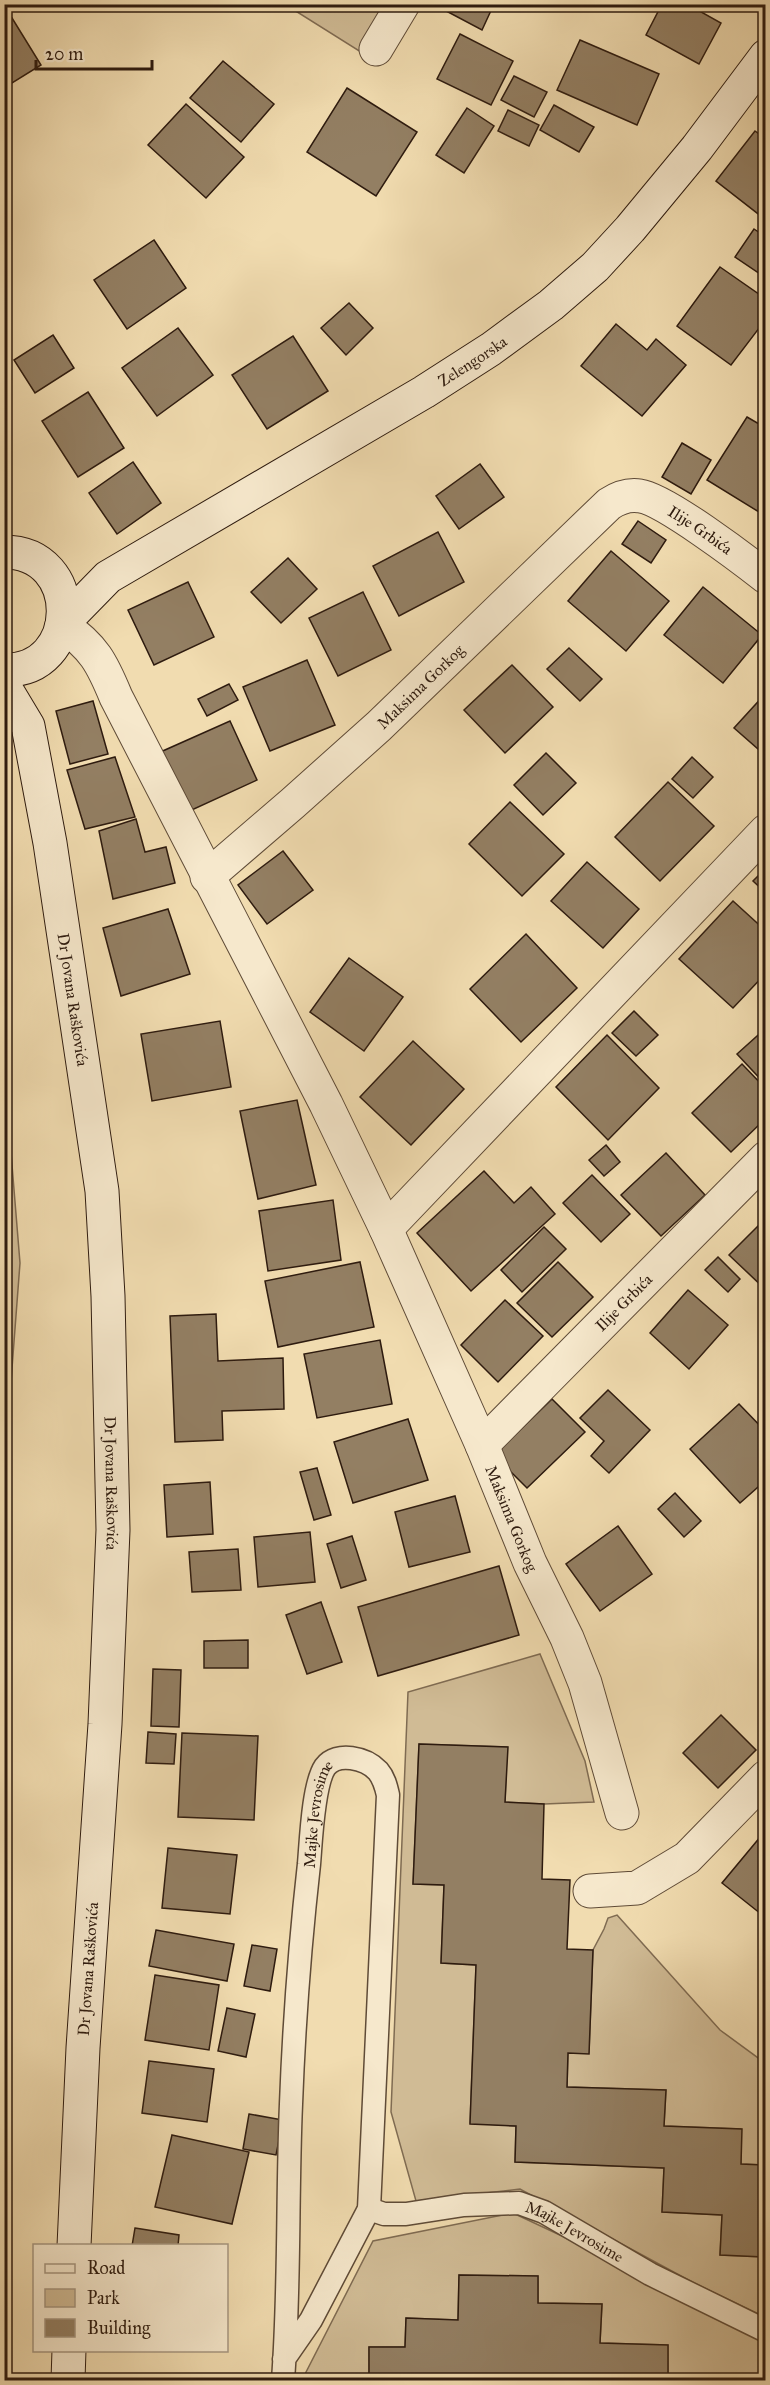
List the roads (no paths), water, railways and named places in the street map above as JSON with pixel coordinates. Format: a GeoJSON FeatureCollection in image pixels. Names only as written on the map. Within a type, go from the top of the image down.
{"type":"FeatureCollection","features":[{"type":"Feature","properties":{"kind":"street"},"geometry":{"type":"LineString","coordinates":[[376,49],[403,4]]}},
{"type":"Feature","properties":{"kind":"street","name":"Zelengorska"},"geometry":{"type":"LineString","coordinates":[[45,655],[55,643],[63,624],[105,580],[424,392],[491,349],[551,306],[595,267],[630,229],[697,148],[765,56]]}},
{"type":"Feature","properties":{"kind":"street","name":"Ilije Grbića"},"geometry":{"type":"LineString","coordinates":[[631,495],[651,499],[673,511],[763,570]]}},
{"type":"Feature","properties":{"kind":"street","name":"Maksima Gorkog"},"geometry":{"type":"LineString","coordinates":[[207,877],[379,726],[609,504],[618,498],[631,495]]}},
{"type":"Feature","properties":{"kind":"street"},"geometry":{"type":"LineString","coordinates":[[8,548],[44,566],[54,578],[64,601],[63,624]]}},
{"type":"Feature","properties":{"kind":"street"},"geometry":{"type":"LineString","coordinates":[[54,578],[105,580]]}},
{"type":"Feature","properties":{"kind":"street","name":"Maksima Gorkog"},"geometry":{"type":"LineString","coordinates":[[63,624],[89,646],[107,674],[116,698],[326,1104],[386,1228],[482,1445],[530,1563],[567,1638],[585,1683],[622,1813]]}},
{"type":"Feature","properties":{"kind":"street"},"geometry":{"type":"LineString","coordinates":[[4,670],[23,668],[45,655]]}},
{"type":"Feature","properties":{"kind":"street","name":"Dr Jovana Raškovića"},"geometry":{"type":"LineString","coordinates":[[45,655],[34,676],[28,726],[77,1009],[102,1191],[108,1296],[113,1530],[105,1724],[84,2037],[74,2244]]}},
{"type":"Feature","properties":{"kind":"street","name":"Dr Jovana Raškovića"},"geometry":{"type":"LineString","coordinates":[[4,686],[28,726]]}},
{"type":"Feature","properties":{"kind":"street"},"geometry":{"type":"LineString","coordinates":[[386,1228],[765,831]]}},
{"type":"Feature","properties":{"kind":"street","name":"Ilije Grbića"},"geometry":{"type":"LineString","coordinates":[[482,1445],[765,1158]]}},
{"type":"Feature","properties":{"kind":"street"},"geometry":{"type":"LineString","coordinates":[[590,1891],[637,1888],[687,1858],[765,1777]]}},
{"type":"Feature","properties":{"kind":"street"},"geometry":{"type":"LineString","coordinates":[[68,2380],[69,2352]]}},
{"type":"Feature","properties":{"kind":"lane","name":"Majke Jevrosime"},"geometry":{"type":"LineString","coordinates":[[340,1757],[356,1758],[376,1769],[385,1781],[388,1795],[369,2210],[284,2370],[291,2103],[304,1905],[320,1777],[327,1765],[340,1757]]}},
{"type":"Feature","properties":{"kind":"lane","name":"Majke Jevrosime"},"geometry":{"type":"LineString","coordinates":[[369,2210],[384,2214],[406,2214],[464,2205],[519,2203],[544,2212],[650,2274],[765,2331]]}}]}
